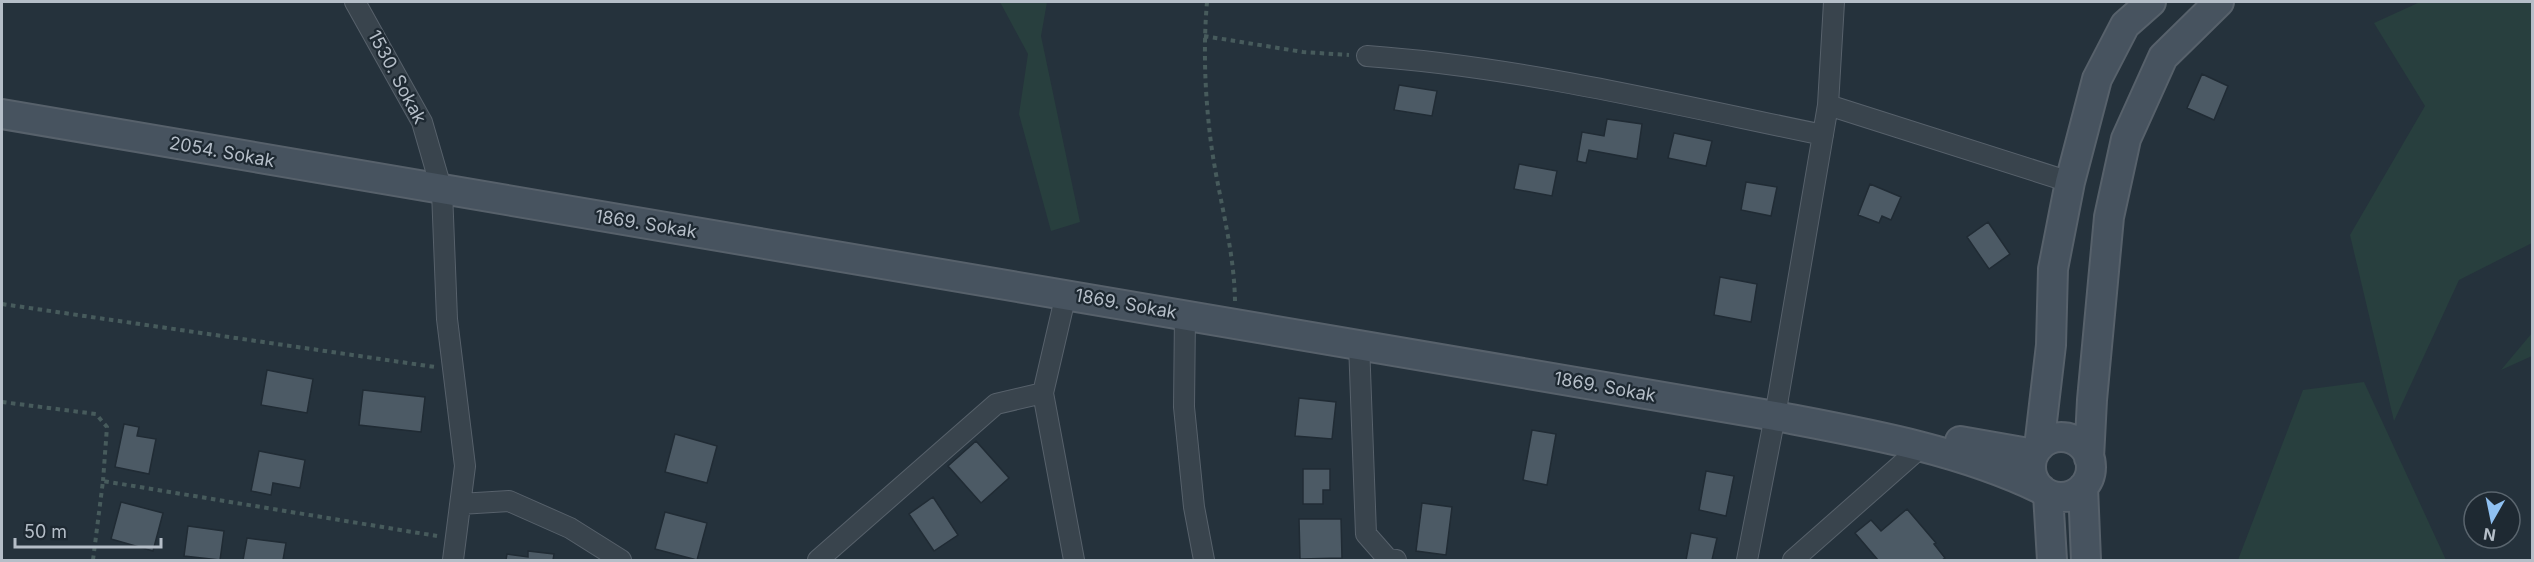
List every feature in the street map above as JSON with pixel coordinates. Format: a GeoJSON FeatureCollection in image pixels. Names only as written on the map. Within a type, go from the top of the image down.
{"type":"FeatureCollection","features":[{"type":"Feature","properties":{"kind":"main road"},"geometry":{"type":"LineString","coordinates":[[2052,561],[2045,491],[2031,472],[2051,345],[2054,269],[2070,182],[2097,79],[2125,25],[2151,2]]}},
{"type":"Feature","properties":{"kind":"main road"},"geometry":{"type":"LineString","coordinates":[[2045,491],[2067,496],[2083,487],[2089,478],[2092,400],[2109,217],[2126,140],[2163,57],[2219,2]]}},
{"type":"Feature","properties":{"kind":"main road","name":"2054. Sokak"},"geometry":{"type":"LineString","coordinates":[[2,114],[442,191]]}},
{"type":"Feature","properties":{"kind":"main road","name":"1869. Sokak"},"geometry":{"type":"LineString","coordinates":[[442,191],[1234,322],[1775,416],[1920,448],[1991,467],[2045,491]]}},
{"type":"Feature","properties":{"kind":"main road"},"geometry":{"type":"LineString","coordinates":[[1984,446],[2012,436],[2024,427],[2036,413],[2045,394]]}},
{"type":"Feature","properties":{"kind":"main road","name":"1869. Sokak"},"geometry":{"type":"LineString","coordinates":[[1809,423],[1984,446],[2036,450]]}},
{"type":"Feature","properties":{"kind":"main road"},"geometry":{"type":"LineString","coordinates":[[2036,450],[2047,440],[2067,438],[2085,448],[2089,458]]}},
{"type":"Feature","properties":{"kind":"main road"},"geometry":{"type":"LineString","coordinates":[[2083,487],[2086,561]]}},
{"type":"Feature","properties":{"kind":"street","name":"1530. Sokak"},"geometry":{"type":"LineString","coordinates":[[355,2],[422,122],[442,191],[447,319],[465,466],[453,561]]}},
{"type":"Feature","properties":{"kind":"street"},"geometry":{"type":"LineString","coordinates":[[1747,561],[1775,416],[1828,105],[1834,2]]}},
{"type":"Feature","properties":{"kind":"street"},"geometry":{"type":"LineString","coordinates":[[1367,56],[1435,61],[1563,82],[1823,135]]}},
{"type":"Feature","properties":{"kind":"street"},"geometry":{"type":"LineString","coordinates":[[1828,105],[2070,182]]}},
{"type":"Feature","properties":{"kind":"street"},"geometry":{"type":"LineString","coordinates":[[1066,294],[1043,393],[1074,561]]}},
{"type":"Feature","properties":{"kind":"street"},"geometry":{"type":"LineString","coordinates":[[1185,314],[1184,407],[1194,507],[1204,561]]}},
{"type":"Feature","properties":{"kind":"street"},"geometry":{"type":"LineString","coordinates":[[1359,344],[1366,534],[1388,559],[1396,561]]}},
{"type":"Feature","properties":{"kind":"street"},"geometry":{"type":"LineString","coordinates":[[818,561],[996,404],[1043,393]]}},
{"type":"Feature","properties":{"kind":"street"},"geometry":{"type":"LineString","coordinates":[[1793,561],[1920,448]]}},
{"type":"Feature","properties":{"kind":"street"},"geometry":{"type":"LineString","coordinates":[[460,504],[509,501],[570,528],[621,561]]}},
{"type":"Feature","properties":{"kind":"path"},"geometry":{"type":"LineString","coordinates":[[1207,2],[1204,36],[1211,143],[1232,255],[1234,322]]}},
{"type":"Feature","properties":{"kind":"path"},"geometry":{"type":"LineString","coordinates":[[1204,36],[1303,52],[1367,56]]}},
{"type":"Feature","properties":{"kind":"path"},"geometry":{"type":"LineString","coordinates":[[2,304],[453,369]]}},
{"type":"Feature","properties":{"kind":"path"},"geometry":{"type":"LineString","coordinates":[[2,402],[96,414],[107,427],[93,561]]}},
{"type":"Feature","properties":{"kind":"path"},"geometry":{"type":"LineString","coordinates":[[103,481],[456,539]]}},
{"type":"Feature","properties":{"kind":"green space"},"geometry":{"type":"Polygon","coordinates":[[[1000,2],[1047,2],[1041,36],[1080,222],[1051,231],[1019,114],[1028,54],[1000,2]]]}},
{"type":"Feature","properties":{"kind":"green space"},"geometry":{"type":"Polygon","coordinates":[[[2420,2],[2532,2],[2532,243],[2459,280],[2394,421],[2350,235],[2425,106],[2374,23],[2420,2]]]}},
{"type":"Feature","properties":{"kind":"green space"},"geometry":{"type":"Polygon","coordinates":[[[2532,333],[2532,356],[2501,370],[2532,333]]]}},
{"type":"Feature","properties":{"kind":"green space"},"geometry":{"type":"Polygon","coordinates":[[[2364,382],[2446,560],[2238,560],[2303,390],[2364,382]]]}},
{"type":"Feature","properties":{"kind":"building"},"geometry":{"type":"Polygon","coordinates":[[[2202,74],[2228,86],[2214,120],[2187,108],[2202,74]]]}},
{"type":"Feature","properties":{"kind":"building"},"geometry":{"type":"Polygon","coordinates":[[[1399,85],[1437,91],[1432,116],[1394,110],[1399,85]]]}},
{"type":"Feature","properties":{"kind":"building"},"geometry":{"type":"Polygon","coordinates":[[[1607,119],[1642,124],[1637,159],[1589,150],[1586,163],[1577,161],[1582,132],[1604,136],[1607,119]]]}},
{"type":"Feature","properties":{"kind":"building"},"geometry":{"type":"Polygon","coordinates":[[[1674,133],[1712,141],[1706,166],[1668,158],[1674,133]]]}},
{"type":"Feature","properties":{"kind":"building"},"geometry":{"type":"Polygon","coordinates":[[[1519,164],[1557,171],[1552,196],[1514,189],[1519,164]]]}},
{"type":"Feature","properties":{"kind":"building"},"geometry":{"type":"Polygon","coordinates":[[[1746,182],[1777,187],[1771,216],[1741,210],[1746,182]]]}},
{"type":"Feature","properties":{"kind":"building"},"geometry":{"type":"Polygon","coordinates":[[[1870,184],[1901,197],[1891,220],[1882,216],[1879,223],[1858,215],[1870,184]]]}},
{"type":"Feature","properties":{"kind":"building"},"geometry":{"type":"Polygon","coordinates":[[[1988,222],[2010,254],[1989,269],[1967,237],[1988,222]]]}},
{"type":"Feature","properties":{"kind":"building"},"geometry":{"type":"Polygon","coordinates":[[[1720,277],[1757,284],[1751,322],[1714,315],[1720,277]]]}},
{"type":"Feature","properties":{"kind":"building"},"geometry":{"type":"Polygon","coordinates":[[[267,370],[313,379],[307,413],[261,405],[267,370]]]}},
{"type":"Feature","properties":{"kind":"building"},"geometry":{"type":"Polygon","coordinates":[[[363,390],[425,397],[421,432],[359,425],[363,390]]]}},
{"type":"Feature","properties":{"kind":"building"},"geometry":{"type":"Polygon","coordinates":[[[1299,398],[1336,402],[1332,439],[1295,436],[1299,398]]]}},
{"type":"Feature","properties":{"kind":"building"},"geometry":{"type":"Polygon","coordinates":[[[124,424],[139,427],[137,436],[156,439],[149,474],[115,467],[124,424]]]}},
{"type":"Feature","properties":{"kind":"building"},"geometry":{"type":"Polygon","coordinates":[[[1532,430],[1556,434],[1547,485],[1523,480],[1532,430]]]}},
{"type":"Feature","properties":{"kind":"building"},"geometry":{"type":"Polygon","coordinates":[[[675,434],[717,446],[707,483],[665,472],[675,434]]]}},
{"type":"Feature","properties":{"kind":"building"},"geometry":{"type":"Polygon","coordinates":[[[976,441],[1009,478],[981,503],[948,466],[976,441]]]}},
{"type":"Feature","properties":{"kind":"building"},"geometry":{"type":"Polygon","coordinates":[[[259,451],[305,460],[300,488],[273,483],[271,495],[251,491],[259,451]]]}},
{"type":"Feature","properties":{"kind":"building"},"geometry":{"type":"Polygon","coordinates":[[[1303,469],[1330,469],[1330,490],[1323,490],[1323,504],[1303,504],[1303,469]]]}},
{"type":"Feature","properties":{"kind":"building"},"geometry":{"type":"Polygon","coordinates":[[[1706,471],[1734,476],[1726,516],[1699,510],[1706,471]]]}},
{"type":"Feature","properties":{"kind":"building"},"geometry":{"type":"Polygon","coordinates":[[[933,497],[958,535],[934,551],[909,514],[933,497]]]}},
{"type":"Feature","properties":{"kind":"building"},"geometry":{"type":"Polygon","coordinates":[[[121,502],[163,513],[153,551],[111,539],[121,502]]]}},
{"type":"Feature","properties":{"kind":"building"},"geometry":{"type":"Polygon","coordinates":[[[1422,503],[1452,507],[1446,555],[1416,551],[1422,503]]]}},
{"type":"Feature","properties":{"kind":"building"},"geometry":{"type":"Polygon","coordinates":[[[1907,509],[1936,543],[1934,544],[1945,558],[1942,560],[1878,560],[1855,533],[1871,520],[1881,531],[1907,509]]]}},
{"type":"Feature","properties":{"kind":"building"},"geometry":{"type":"Polygon","coordinates":[[[665,512],[707,523],[697,560],[655,549],[665,512]]]}},
{"type":"Feature","properties":{"kind":"building"},"geometry":{"type":"Polygon","coordinates":[[[1299,519],[1341,519],[1342,558],[1300,559],[1299,519]]]}},
{"type":"Feature","properties":{"kind":"building"},"geometry":{"type":"Polygon","coordinates":[[[188,526],[224,531],[220,560],[184,556],[188,526]]]}},
{"type":"Feature","properties":{"kind":"building"},"geometry":{"type":"Polygon","coordinates":[[[1691,533],[1717,538],[1712,560],[1686,560],[1691,533]]]}},
{"type":"Feature","properties":{"kind":"building"},"geometry":{"type":"Polygon","coordinates":[[[247,538],[286,543],[283,560],[243,560],[247,538]]]}},
{"type":"Feature","properties":{"kind":"building"},"geometry":{"type":"Polygon","coordinates":[[[528,551],[554,554],[553,560],[506,560],[507,554],[528,557],[528,551]]]}}]}
